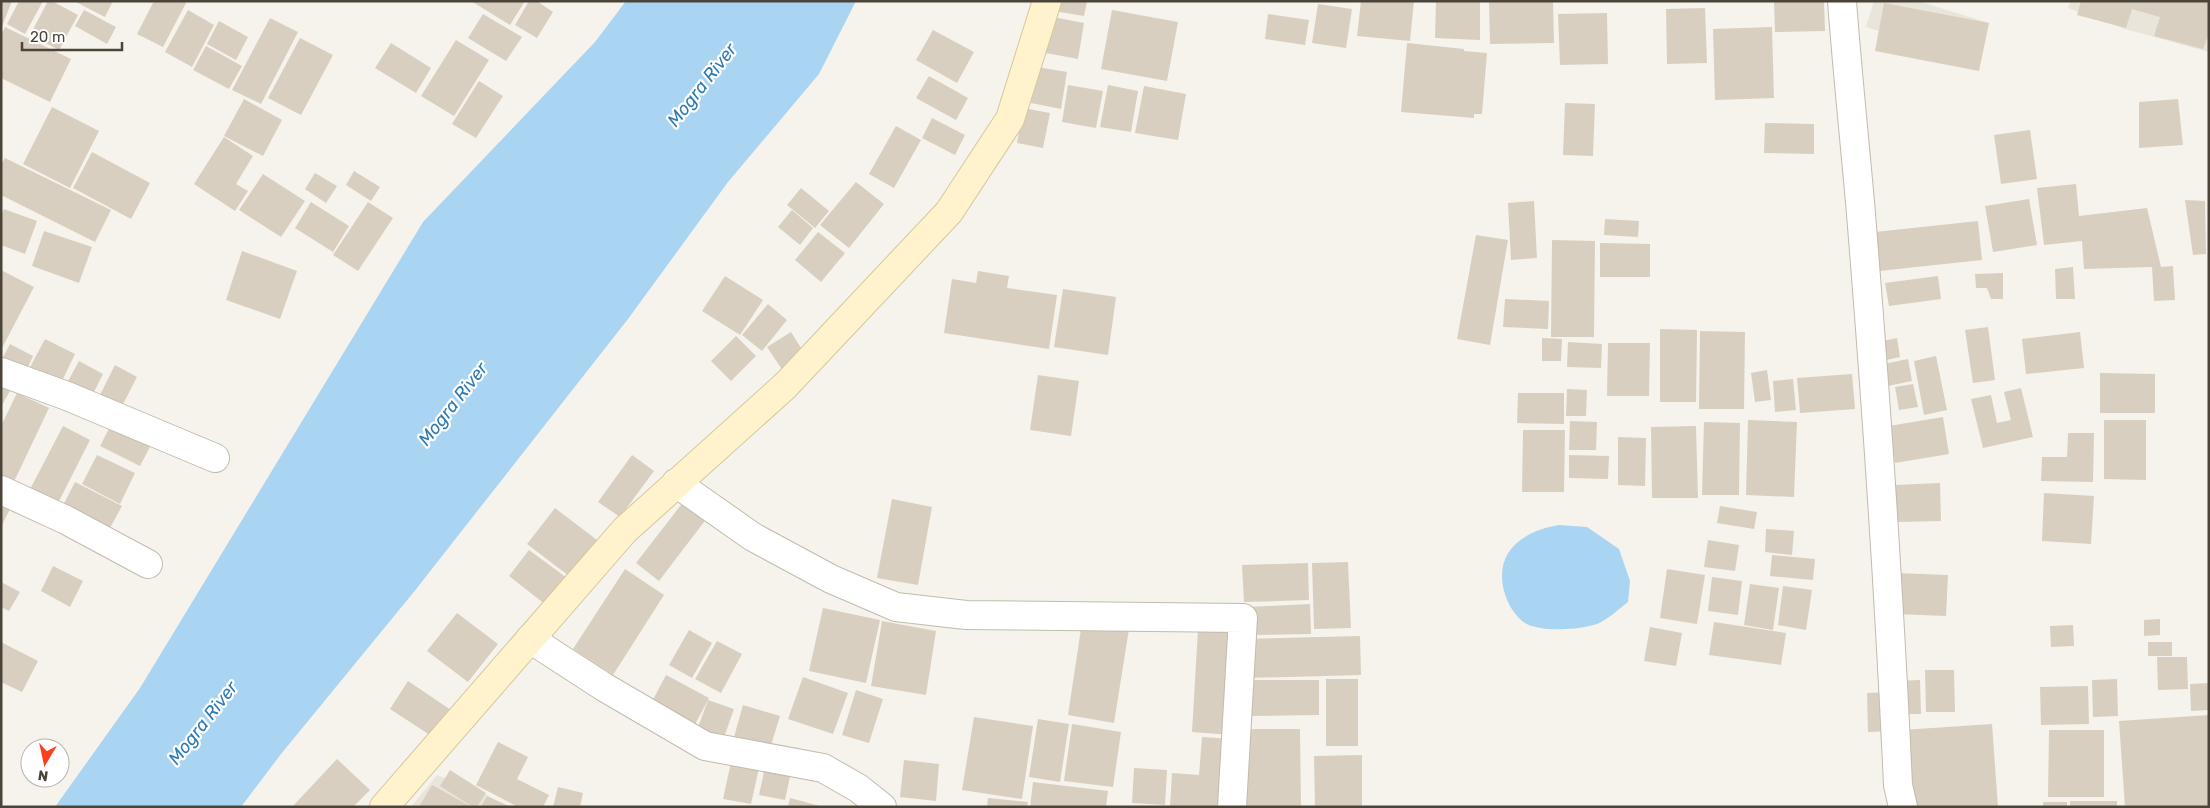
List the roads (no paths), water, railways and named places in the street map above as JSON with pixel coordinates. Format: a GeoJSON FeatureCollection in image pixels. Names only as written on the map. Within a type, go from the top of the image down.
{"type":"FeatureCollection","features":[{"type":"Feature","properties":{"kind":"street"},"geometry":{"type":"LineString","coordinates":[[384,807],[625,530],[785,386],[949,212],[1010,119],[1046,10],[1047,1]]}},
{"type":"Feature","properties":{"kind":"street"},"geometry":{"type":"LineString","coordinates":[[1842,1],[1860,202],[1892,647],[1898,785],[1903,807]]}},
{"type":"Feature","properties":{"kind":"street"},"geometry":{"type":"LineString","coordinates":[[1,372],[67,396],[215,458]]}},
{"type":"Feature","properties":{"kind":"street"},"geometry":{"type":"LineString","coordinates":[[676,483],[753,536],[832,579],[896,607],[966,615],[1243,618],[1232,807]]}},
{"type":"Feature","properties":{"kind":"street"},"geometry":{"type":"LineString","coordinates":[[1,490],[66,520],[148,564]]}},
{"type":"Feature","properties":{"kind":"street"},"geometry":{"type":"LineString","coordinates":[[530,639],[604,687],[705,746],[822,768],[858,788],[882,807]]}},
{"type":"Feature","properties":{"kind":"water","name":"Mogra River"},"geometry":{"type":"Polygon","coordinates":[[[626,1],[856,1],[819,74],[728,182],[628,319],[413,593],[281,754],[241,807],[55,807],[140,688],[423,222],[595,42],[626,1]]]}},
{"type":"Feature","properties":{"kind":"water"},"geometry":{"type":"Polygon","coordinates":[[[1559,525],[1587,527],[1619,549],[1630,581],[1628,602],[1597,624],[1569,629],[1548,629],[1529,625],[1522,621],[1513,611],[1507,599],[1502,577],[1503,565],[1514,545],[1534,532],[1559,525]]]}}]}
